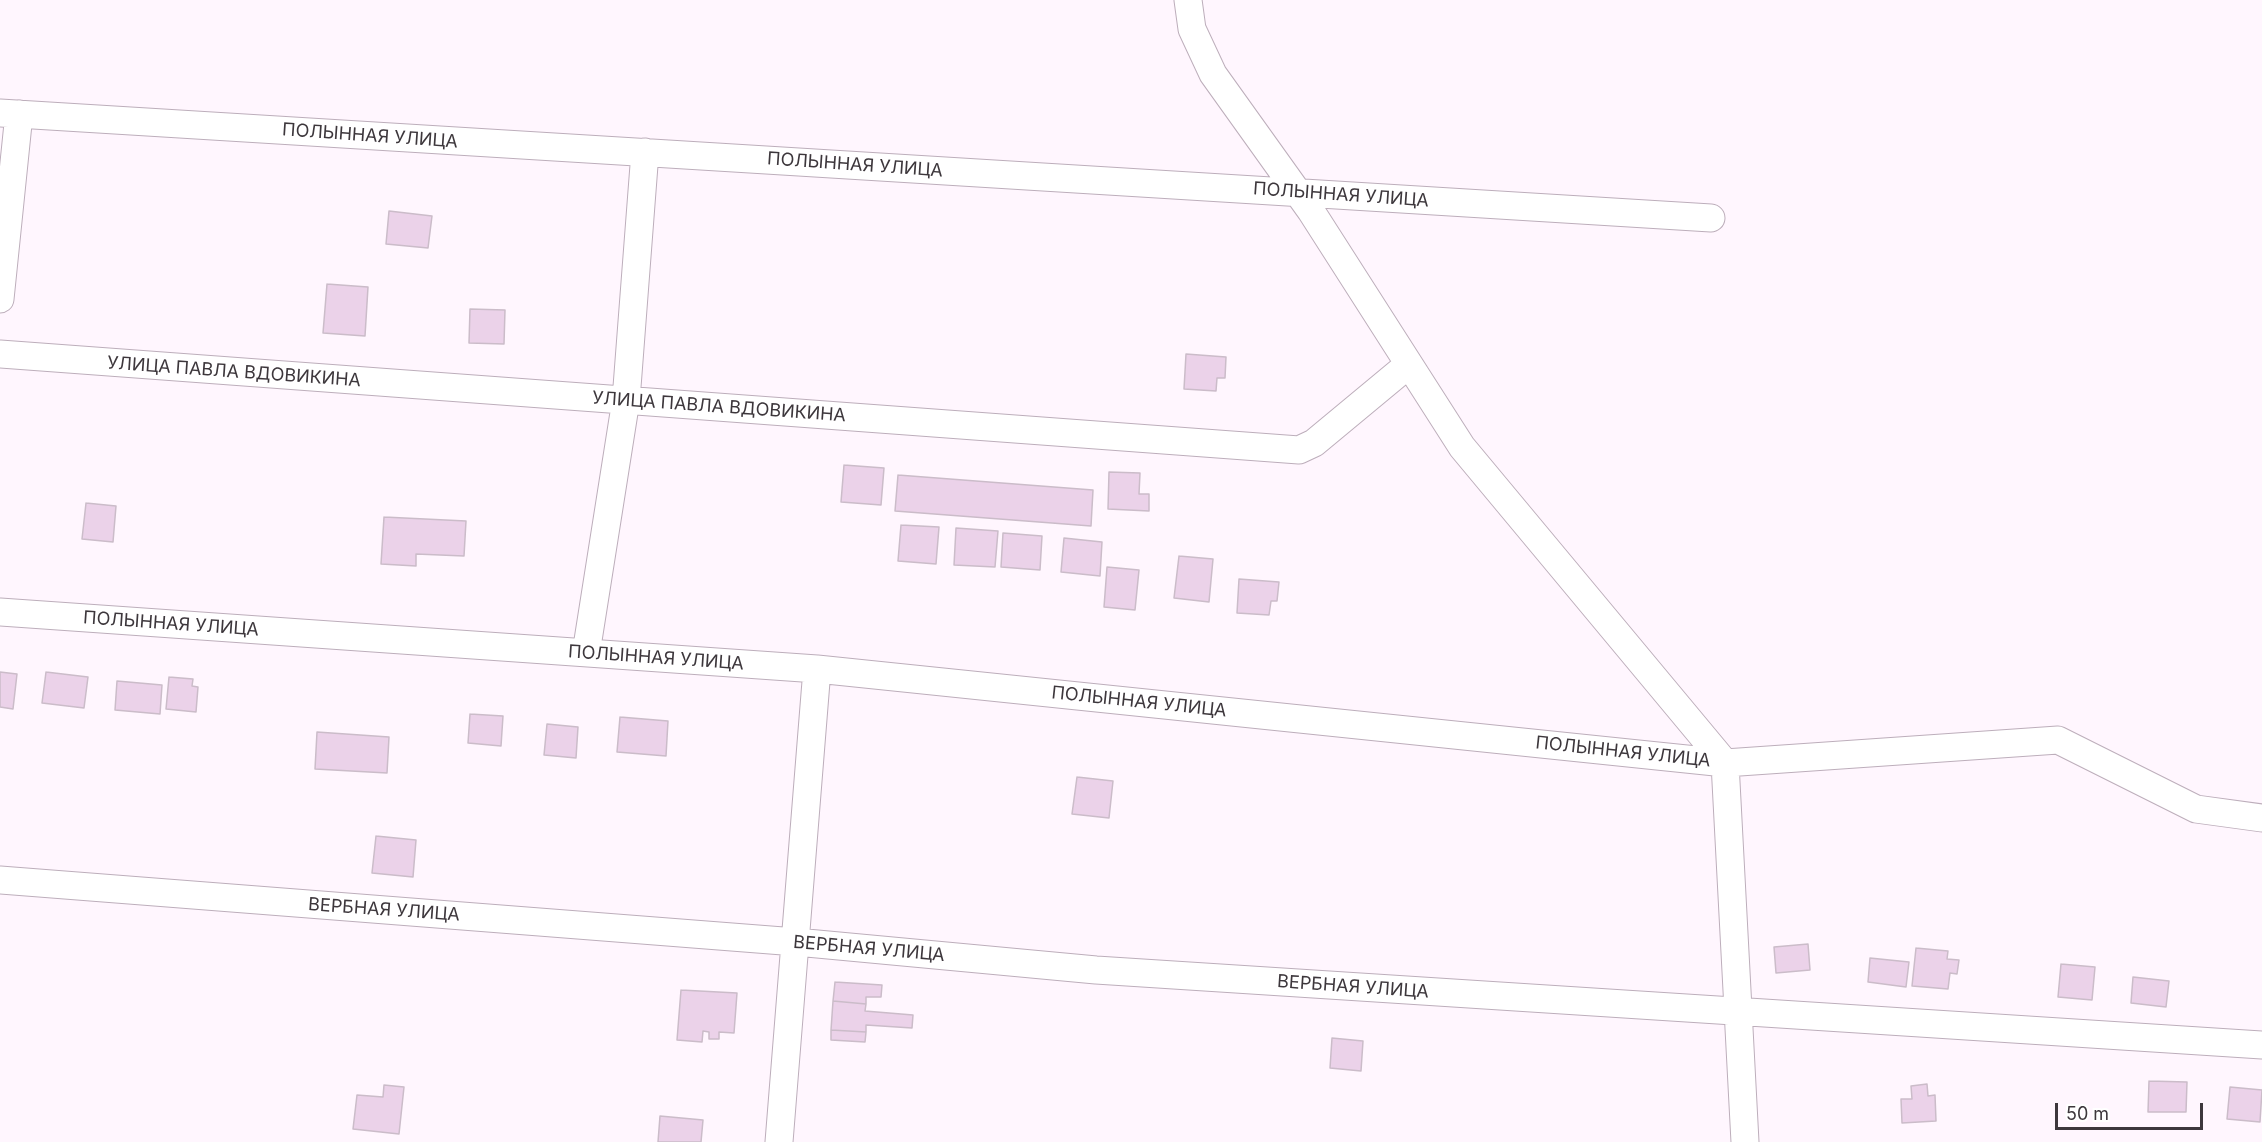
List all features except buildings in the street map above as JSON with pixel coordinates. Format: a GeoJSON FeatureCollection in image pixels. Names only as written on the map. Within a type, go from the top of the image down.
{"type":"FeatureCollection","features":[{"type":"Feature","properties":{"kind":"street"},"geometry":{"type":"LineString","coordinates":[[1188,0],[1192,29],[1213,74],[1298,193],[1462,447],[1725,763],[1745,1142]]}},
{"type":"Feature","properties":{"kind":"street"},"geometry":{"type":"LineString","coordinates":[[0,299],[9,113]]}},
{"type":"Feature","properties":{"kind":"street","name":"ПОЛЫННАЯ УЛИЦА"},"geometry":{"type":"LineString","coordinates":[[9,113],[1711,218]]}},
{"type":"Feature","properties":{"kind":"street"},"geometry":{"type":"LineString","coordinates":[[586,653],[626,400],[645,152]]}},
{"type":"Feature","properties":{"kind":"street","name":"УЛИЦА ПАВЛА ВДОВИКИНА"},"geometry":{"type":"LineString","coordinates":[[0,354],[1299,450],[1314,443],[1408,364]]}},
{"type":"Feature","properties":{"kind":"street","name":"ПОЛЫННАЯ УЛИЦА"},"geometry":{"type":"LineString","coordinates":[[0,612],[818,669],[1725,763],[2058,740],[2196,808],[2262,818]]}},
{"type":"Feature","properties":{"kind":"street"},"geometry":{"type":"LineString","coordinates":[[779,1142],[818,669]]}},
{"type":"Feature","properties":{"kind":"street","name":"ВЕРБНАЯ УЛИЦА"},"geometry":{"type":"LineString","coordinates":[[0,880],[796,942],[1096,970],[2262,1045]]}}]}
